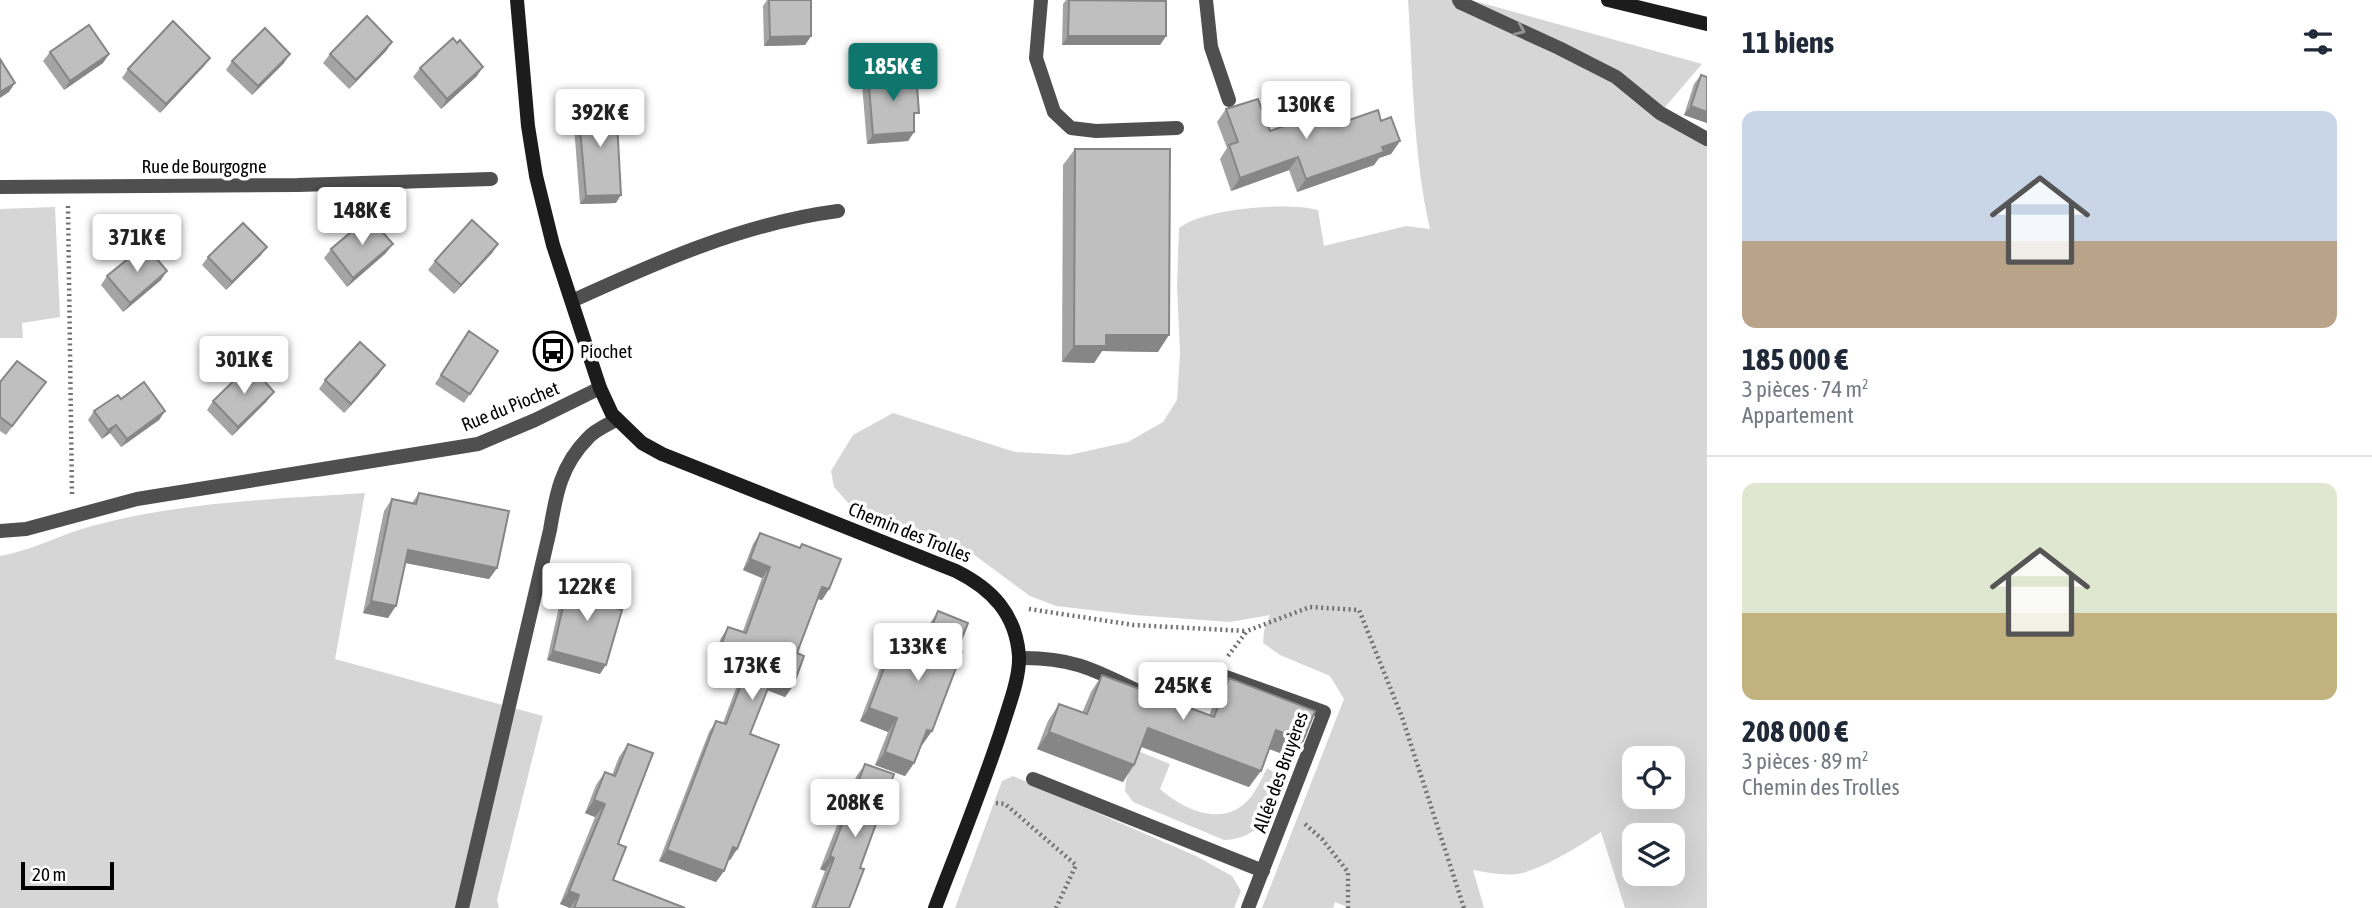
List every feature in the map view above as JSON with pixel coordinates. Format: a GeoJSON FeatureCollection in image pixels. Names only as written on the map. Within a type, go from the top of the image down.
{"type":"FeatureCollection","features":[{"type":"Feature","properties":{"kind":"street"},"geometry":{"type":"LineString","coordinates":[[517,0],[528,125],[536,176],[553,244],[600,388]]}},
{"type":"Feature","properties":{"kind":"street"},"geometry":{"type":"LineString","coordinates":[[1041,0],[1036,58],[1054,112],[1070,128],[1096,131],[1177,128]]}},
{"type":"Feature","properties":{"kind":"street"},"geometry":{"type":"LineString","coordinates":[[1206,0],[1210,47],[1229,100]]}},
{"type":"Feature","properties":{"kind":"street"},"geometry":{"type":"LineString","coordinates":[[1459,0],[1616,77],[1660,113],[1707,139]]}},
{"type":"Feature","properties":{"kind":"street"},"geometry":{"type":"LineString","coordinates":[[1608,0],[1707,24]]}},
{"type":"Feature","properties":{"kind":"street","name":"Rue de Bourgogne"},"geometry":{"type":"LineString","coordinates":[[0,187],[298,185],[491,178]]}},
{"type":"Feature","properties":{"kind":"street"},"geometry":{"type":"LineString","coordinates":[[572,301],[670,258],[752,230],[806,215],[838,211]]}},
{"type":"Feature","properties":{"kind":"street","name":"Rue du Piochet"},"geometry":{"type":"LineString","coordinates":[[0,531],[26,529],[137,499],[478,444],[600,388]]}},
{"type":"Feature","properties":{"kind":"street","name":"Chemin des Trolles"},"geometry":{"type":"LineString","coordinates":[[600,388],[617,420],[642,443],[662,454],[956,571],[993,594],[1005,612],[1014,633],[1019,658],[1012,697],[977,801],[935,908]]}},
{"type":"Feature","properties":{"kind":"street"},"geometry":{"type":"LineString","coordinates":[[462,908],[550,530],[556,488],[569,463],[589,436],[617,420]]}},
{"type":"Feature","properties":{"kind":"street"},"geometry":{"type":"LineString","coordinates":[[1019,658],[1050,657],[1087,666],[1140,692],[1215,673]]}},
{"type":"Feature","properties":{"kind":"street","name":"Allée des Bruyères"},"geometry":{"type":"LineString","coordinates":[[1215,673],[1324,712],[1248,908]]}},
{"type":"Feature","properties":{"kind":"street"},"geometry":{"type":"LineString","coordinates":[[1033,779],[1263,871]]}},
{"type":"Feature","properties":{"kind":"path"},"geometry":{"type":"LineString","coordinates":[[68,186],[68,369],[72,516]]}},
{"type":"Feature","properties":{"kind":"path"},"geometry":{"type":"LineString","coordinates":[[993,594],[1015,606],[1134,625],[1247,631],[1310,607],[1359,610],[1402,717],[1464,908]]}},
{"type":"Feature","properties":{"kind":"path"},"geometry":{"type":"LineString","coordinates":[[1215,673],[1247,631]]}},
{"type":"Feature","properties":{"kind":"path"},"geometry":{"type":"LineString","coordinates":[[977,801],[1004,804],[1076,865],[1056,908]]}},
{"type":"Feature","properties":{"kind":"path"},"geometry":{"type":"LineString","coordinates":[[1287,809],[1322,839],[1348,872],[1348,908]]}},
{"type":"Feature","properties":{"kind":"shaded area"},"geometry":{"type":"Polygon","coordinates":[[[1408,0],[1471,0],[1702,64],[1660,113],[1707,145],[1707,908],[1625,908],[1601,832],[1560,857],[1527,872],[1495,874],[1473,870],[1484,908],[1350,908],[1335,902],[1333,908],[1262,908],[1344,699],[1330,676],[1280,655],[1263,643],[1270,615],[1230,622],[1056,606],[1030,596],[965,548],[849,504],[834,487],[831,471],[853,435],[893,413],[1015,452],[1069,455],[1128,442],[1163,422],[1177,400],[1180,353],[1177,286],[1179,228],[1191,221],[1226,211],[1286,207],[1318,210],[1324,246],[1406,226],[1430,229],[1420,172],[1408,0]]]}},
{"type":"Feature","properties":{"kind":"shaded area"},"geometry":{"type":"Polygon","coordinates":[[[55,207],[60,317],[22,323],[23,338],[0,338],[0,209],[55,207]]]}},
{"type":"Feature","properties":{"kind":"shaded area"},"geometry":{"type":"Polygon","coordinates":[[[365,493],[335,659],[543,716],[497,900],[499,908],[0,908],[0,556],[92,526],[159,512],[228,503],[365,493]]]}},
{"type":"Feature","properties":{"kind":"shaded area"},"geometry":{"type":"Polygon","coordinates":[[[1138,751],[1170,764],[1160,789],[1181,804],[1204,813],[1228,813],[1240,807],[1253,795],[1267,768],[1279,775],[1279,789],[1261,824],[1249,834],[1224,840],[1133,802],[1125,791],[1126,780],[1138,751]]]}},
{"type":"Feature","properties":{"kind":"shaded area"},"geometry":{"type":"Polygon","coordinates":[[[1013,776],[1196,856],[1232,876],[1241,891],[1234,908],[955,908],[1002,781],[1013,776]]]}},
{"type":"Feature","properties":{"kind":"building"},"geometry":{"type":"Polygon","coordinates":[[[769,0],[811,0],[811,36],[770,37],[769,0]]]}},
{"type":"Feature","properties":{"kind":"building"},"geometry":{"type":"Polygon","coordinates":[[[1069,0],[1166,1],[1166,36],[1068,36],[1069,0]]]}},
{"type":"Feature","properties":{"kind":"building"},"geometry":{"type":"Polygon","coordinates":[[[367,16],[392,42],[356,80],[330,54],[367,16]]]}},
{"type":"Feature","properties":{"kind":"building"},"geometry":{"type":"Polygon","coordinates":[[[173,21],[210,58],[166,104],[128,69],[173,21]]]}},
{"type":"Feature","properties":{"kind":"building"},"geometry":{"type":"Polygon","coordinates":[[[89,25],[109,54],[70,81],[50,52],[89,25]]]}},
{"type":"Feature","properties":{"kind":"building"},"geometry":{"type":"Polygon","coordinates":[[[265,28],[290,54],[258,86],[232,61],[265,28]]]}},
{"type":"Feature","properties":{"kind":"building"},"geometry":{"type":"Polygon","coordinates":[[[453,38],[457,43],[460,40],[483,67],[447,99],[420,68],[453,38]]]}},
{"type":"Feature","properties":{"kind":"building"},"geometry":{"type":"Polygon","coordinates":[[[0,59],[15,83],[0,92],[0,59]]]}},
{"type":"Feature","properties":{"kind":"building"},"geometry":{"type":"Polygon","coordinates":[[[916,72],[919,113],[914,113],[914,132],[873,135],[868,75],[916,72]]]}},
{"type":"Feature","properties":{"kind":"building"},"geometry":{"type":"Polygon","coordinates":[[[1701,75],[1707,77],[1707,112],[1691,106],[1701,75]]]}},
{"type":"Feature","properties":{"kind":"building"},"geometry":{"type":"Polygon","coordinates":[[[1258,99],[1270,131],[1329,110],[1335,125],[1378,110],[1381,121],[1391,117],[1400,141],[1382,147],[1384,152],[1306,179],[1298,157],[1240,178],[1229,145],[1238,142],[1226,109],[1258,99]]]}},
{"type":"Feature","properties":{"kind":"building"},"geometry":{"type":"Polygon","coordinates":[[[616,103],[621,195],[586,196],[578,105],[616,103]]]}},
{"type":"Feature","properties":{"kind":"building"},"geometry":{"type":"Polygon","coordinates":[[[1075,149],[1170,149],[1169,335],[1106,335],[1106,346],[1074,346],[1075,149]]]}},
{"type":"Feature","properties":{"kind":"building"},"geometry":{"type":"Polygon","coordinates":[[[369,217],[393,244],[353,278],[331,249],[369,217]]]}},
{"type":"Feature","properties":{"kind":"building"},"geometry":{"type":"Polygon","coordinates":[[[472,220],[498,244],[461,285],[435,261],[472,220]]]}},
{"type":"Feature","properties":{"kind":"building"},"geometry":{"type":"Polygon","coordinates":[[[243,223],[267,247],[232,282],[208,257],[243,223]]]}},
{"type":"Feature","properties":{"kind":"building"},"geometry":{"type":"Polygon","coordinates":[[[145,245],[167,271],[130,303],[107,276],[145,245]]]}},
{"type":"Feature","properties":{"kind":"building"},"geometry":{"type":"Polygon","coordinates":[[[469,331],[498,351],[470,394],[441,375],[469,331]]]}},
{"type":"Feature","properties":{"kind":"building"},"geometry":{"type":"Polygon","coordinates":[[[360,342],[385,365],[351,404],[325,380],[360,342]]]}},
{"type":"Feature","properties":{"kind":"building"},"geometry":{"type":"Polygon","coordinates":[[[17,361],[46,382],[12,426],[0,417],[0,382],[17,361]]]}},
{"type":"Feature","properties":{"kind":"building"},"geometry":{"type":"Polygon","coordinates":[[[250,365],[274,392],[238,427],[213,401],[250,365]]]}},
{"type":"Feature","properties":{"kind":"building"},"geometry":{"type":"Polygon","coordinates":[[[144,382],[165,411],[127,439],[116,425],[108,430],[94,411],[118,395],[121,399],[144,382]]]}},
{"type":"Feature","properties":{"kind":"building"},"geometry":{"type":"Polygon","coordinates":[[[419,493],[509,511],[497,568],[408,550],[396,606],[371,601],[392,499],[416,504],[419,493]]]}},
{"type":"Feature","properties":{"kind":"building"},"geometry":{"type":"Polygon","coordinates":[[[760,533],[800,548],[802,544],[841,559],[829,589],[822,587],[797,653],[804,656],[793,686],[772,678],[750,734],[779,745],[737,849],[733,847],[724,871],[667,850],[716,721],[726,724],[749,664],[718,653],[728,627],[746,633],[770,567],[750,559],[760,533]]]}},
{"type":"Feature","properties":{"kind":"building"},"geometry":{"type":"Polygon","coordinates":[[[569,580],[612,591],[609,606],[622,610],[606,665],[553,651],[569,580]]]}},
{"type":"Feature","properties":{"kind":"building"},"geometry":{"type":"Polygon","coordinates":[[[938,611],[968,623],[957,650],[962,652],[932,731],[927,730],[914,763],[885,752],[897,718],[869,708],[899,629],[927,639],[938,611]]]}},
{"type":"Feature","properties":{"kind":"building"},"geometry":{"type":"Polygon","coordinates":[[[1102,675],[1214,717],[1229,678],[1315,711],[1303,741],[1276,730],[1261,771],[1148,728],[1134,765],[1049,732],[1059,704],[1087,714],[1102,675]]]}},
{"type":"Feature","properties":{"kind":"building"},"geometry":{"type":"Polygon","coordinates":[[[628,744],[653,753],[618,844],[626,847],[613,880],[685,908],[574,908],[579,895],[569,891],[605,804],[594,800],[605,772],[615,776],[628,744]]]}},
{"type":"Feature","properties":{"kind":"building"},"geometry":{"type":"Polygon","coordinates":[[[865,764],[894,774],[860,868],[864,869],[849,908],[815,908],[834,858],[830,856],[865,764]]]}},
{"type":"Feature","properties":{"kind":"place","name":"Piochet"},"geometry":{"type":"Point","coordinates":[553,351]}}]}
